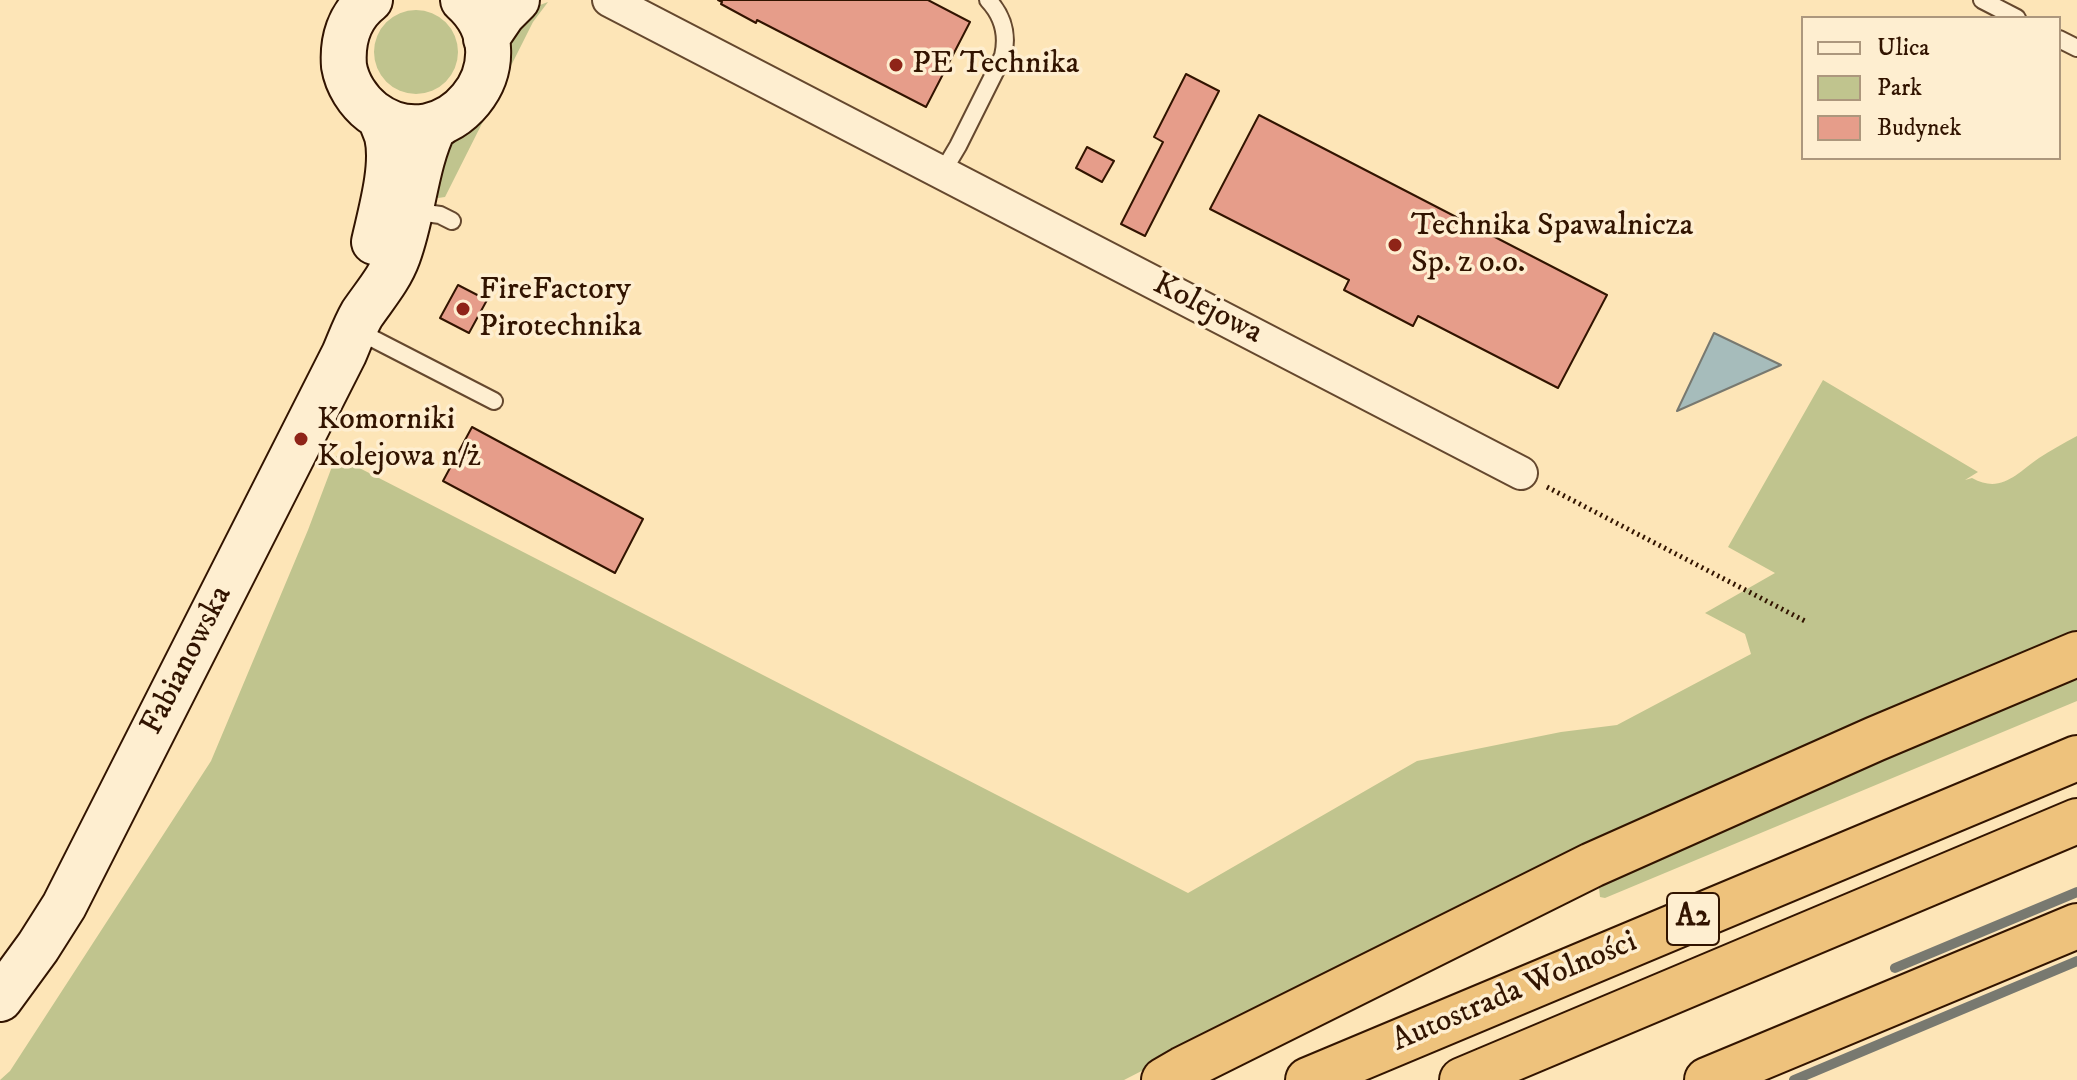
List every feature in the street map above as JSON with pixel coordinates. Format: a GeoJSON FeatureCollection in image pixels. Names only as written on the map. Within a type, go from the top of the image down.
{"type":"FeatureCollection","features":[{"type":"Feature","properties":{"kind":"highway"},"geometry":{"type":"LineString","coordinates":[[1164,1080],[1592,865],[1875,739],[2077,654]]}},
{"type":"Feature","properties":{"kind":"highway","name":"Autostrada Wolności"},"geometry":{"type":"LineString","coordinates":[[1308,1080],[2077,758]]}},
{"type":"Feature","properties":{"kind":"highway","name":"Autostrada Wolności"},"geometry":{"type":"LineString","coordinates":[[1462,1080],[2077,821]]}},
{"type":"Feature","properties":{"kind":"highway"},"geometry":{"type":"LineString","coordinates":[[1707,1080],[2077,926]]}},
{"type":"Feature","properties":{"kind":"street"},"geometry":{"type":"LineString","coordinates":[[367,1],[346,33],[343,52],[345,72],[352,90],[364,106],[380,118],[410,127],[441,123],[456,115],[479,89],[487,65],[486,39],[477,15],[463,0]]}},
{"type":"Feature","properties":{"kind":"street"},"geometry":{"type":"LineString","coordinates":[[486,39],[517,0]]}},
{"type":"Feature","properties":{"kind":"street","name":"Kolejowa"},"geometry":{"type":"LineString","coordinates":[[609,0],[1521,473]]}},
{"type":"Feature","properties":{"kind":"street","name":"Fabianowska"},"geometry":{"type":"LineString","coordinates":[[0,999],[64,906],[358,322],[397,260],[396,209],[387,135],[380,118]]}},
{"type":"Feature","properties":{"kind":"street","name":"Fabianowska"},"geometry":{"type":"LineString","coordinates":[[396,209],[435,125],[441,123]]}},
{"type":"Feature","properties":{"kind":"lane"},"geometry":{"type":"LineString","coordinates":[[942,173],[1003,56],[1003,25],[988,0]]}},
{"type":"Feature","properties":{"kind":"lane"},"geometry":{"type":"LineString","coordinates":[[1994,2],[2014,16]]}},
{"type":"Feature","properties":{"kind":"lane"},"geometry":{"type":"LineString","coordinates":[[396,209],[440,215],[452,221]]}},
{"type":"Feature","properties":{"kind":"lane"},"geometry":{"type":"LineString","coordinates":[[358,322],[494,401]]}},
{"type":"Feature","properties":{"kind":"path"},"geometry":{"type":"LineString","coordinates":[[1521,473],[1805,621]]}},
{"type":"Feature","properties":{"kind":"green space"},"geometry":{"type":"Polygon","coordinates":[[[548,2],[533,22],[445,197],[438,198],[433,191],[436,165],[518,25],[540,5],[548,2]]]}},
{"type":"Feature","properties":{"kind":"green space"},"geometry":{"type":"Polygon","coordinates":[[[416,10],[439,17],[451,29],[458,52],[451,75],[439,87],[416,94],[393,87],[381,75],[374,52],[381,29],[393,17],[416,10]]]}},
{"type":"Feature","properties":{"kind":"green space"},"geometry":{"type":"Polygon","coordinates":[[[1823,380],[1978,472],[1965,480],[1972,478],[1991,484],[2008,480],[2077,436],[2077,631],[1649,814],[1124,1080],[0,1080],[10,1071],[211,761],[336,456],[1188,893],[1417,761],[1561,732],[1617,725],[1751,654],[1745,634],[1705,613],[1775,573],[1728,547],[1823,380]]]}},
{"type":"Feature","properties":{"kind":"green space"},"geometry":{"type":"Polygon","coordinates":[[[2077,674],[2077,701],[1605,898],[1600,897],[1601,884],[1627,870],[2077,674]]]}},
{"type":"Feature","properties":{"kind":"shaded area"},"geometry":{"type":"Polygon","coordinates":[[[1714,333],[1781,365],[1677,411],[1714,333]]]}},
{"type":"Feature","properties":{"kind":"building","name":"PE Technika"},"geometry":{"type":"Polygon","coordinates":[[[718,0],[928,0],[970,22],[926,107],[757,20],[756,23],[718,0]]]}},
{"type":"Feature","properties":{"kind":"building"},"geometry":{"type":"Polygon","coordinates":[[[1186,74],[1219,91],[1145,236],[1121,224],[1163,142],[1154,137],[1186,74]]]}},
{"type":"Feature","properties":{"kind":"building","name":"Technika Spawalnicza Sp. z o.o."},"geometry":{"type":"Polygon","coordinates":[[[1259,115],[1607,295],[1558,388],[1418,316],[1413,326],[1344,290],[1349,280],[1210,209],[1259,115]]]}},
{"type":"Feature","properties":{"kind":"building"},"geometry":{"type":"Polygon","coordinates":[[[1087,147],[1114,161],[1102,182],[1076,168],[1087,147]]]}},
{"type":"Feature","properties":{"kind":"building","name":"FireFactory Pirotechnika"},"geometry":{"type":"Polygon","coordinates":[[[458,285],[487,300],[469,333],[440,318],[458,285]]]}},
{"type":"Feature","properties":{"kind":"building"},"geometry":{"type":"Polygon","coordinates":[[[472,427],[643,519],[615,573],[443,481],[472,427]]]}},
{"type":"Feature","properties":{"kind":"waterway"},"geometry":{"type":"LineString","coordinates":[[1895,968],[2077,892]]}},
{"type":"Feature","properties":{"kind":"waterway"},"geometry":{"type":"LineString","coordinates":[[1794,1080],[2077,961]]}},
{"type":"Feature","properties":{"kind":"place","name":"PE Technika"},"geometry":{"type":"Point","coordinates":[896,65]}},
{"type":"Feature","properties":{"kind":"place","name":"Technika Spawalnicza Sp. z o.o."},"geometry":{"type":"Point","coordinates":[1395,245]}},
{"type":"Feature","properties":{"kind":"place","name":"FireFactory Pirotechnika"},"geometry":{"type":"Point","coordinates":[463,309]}},
{"type":"Feature","properties":{"kind":"place","name":"Komorniki Kolejowa n/ż"},"geometry":{"type":"Point","coordinates":[301,439]}}]}
